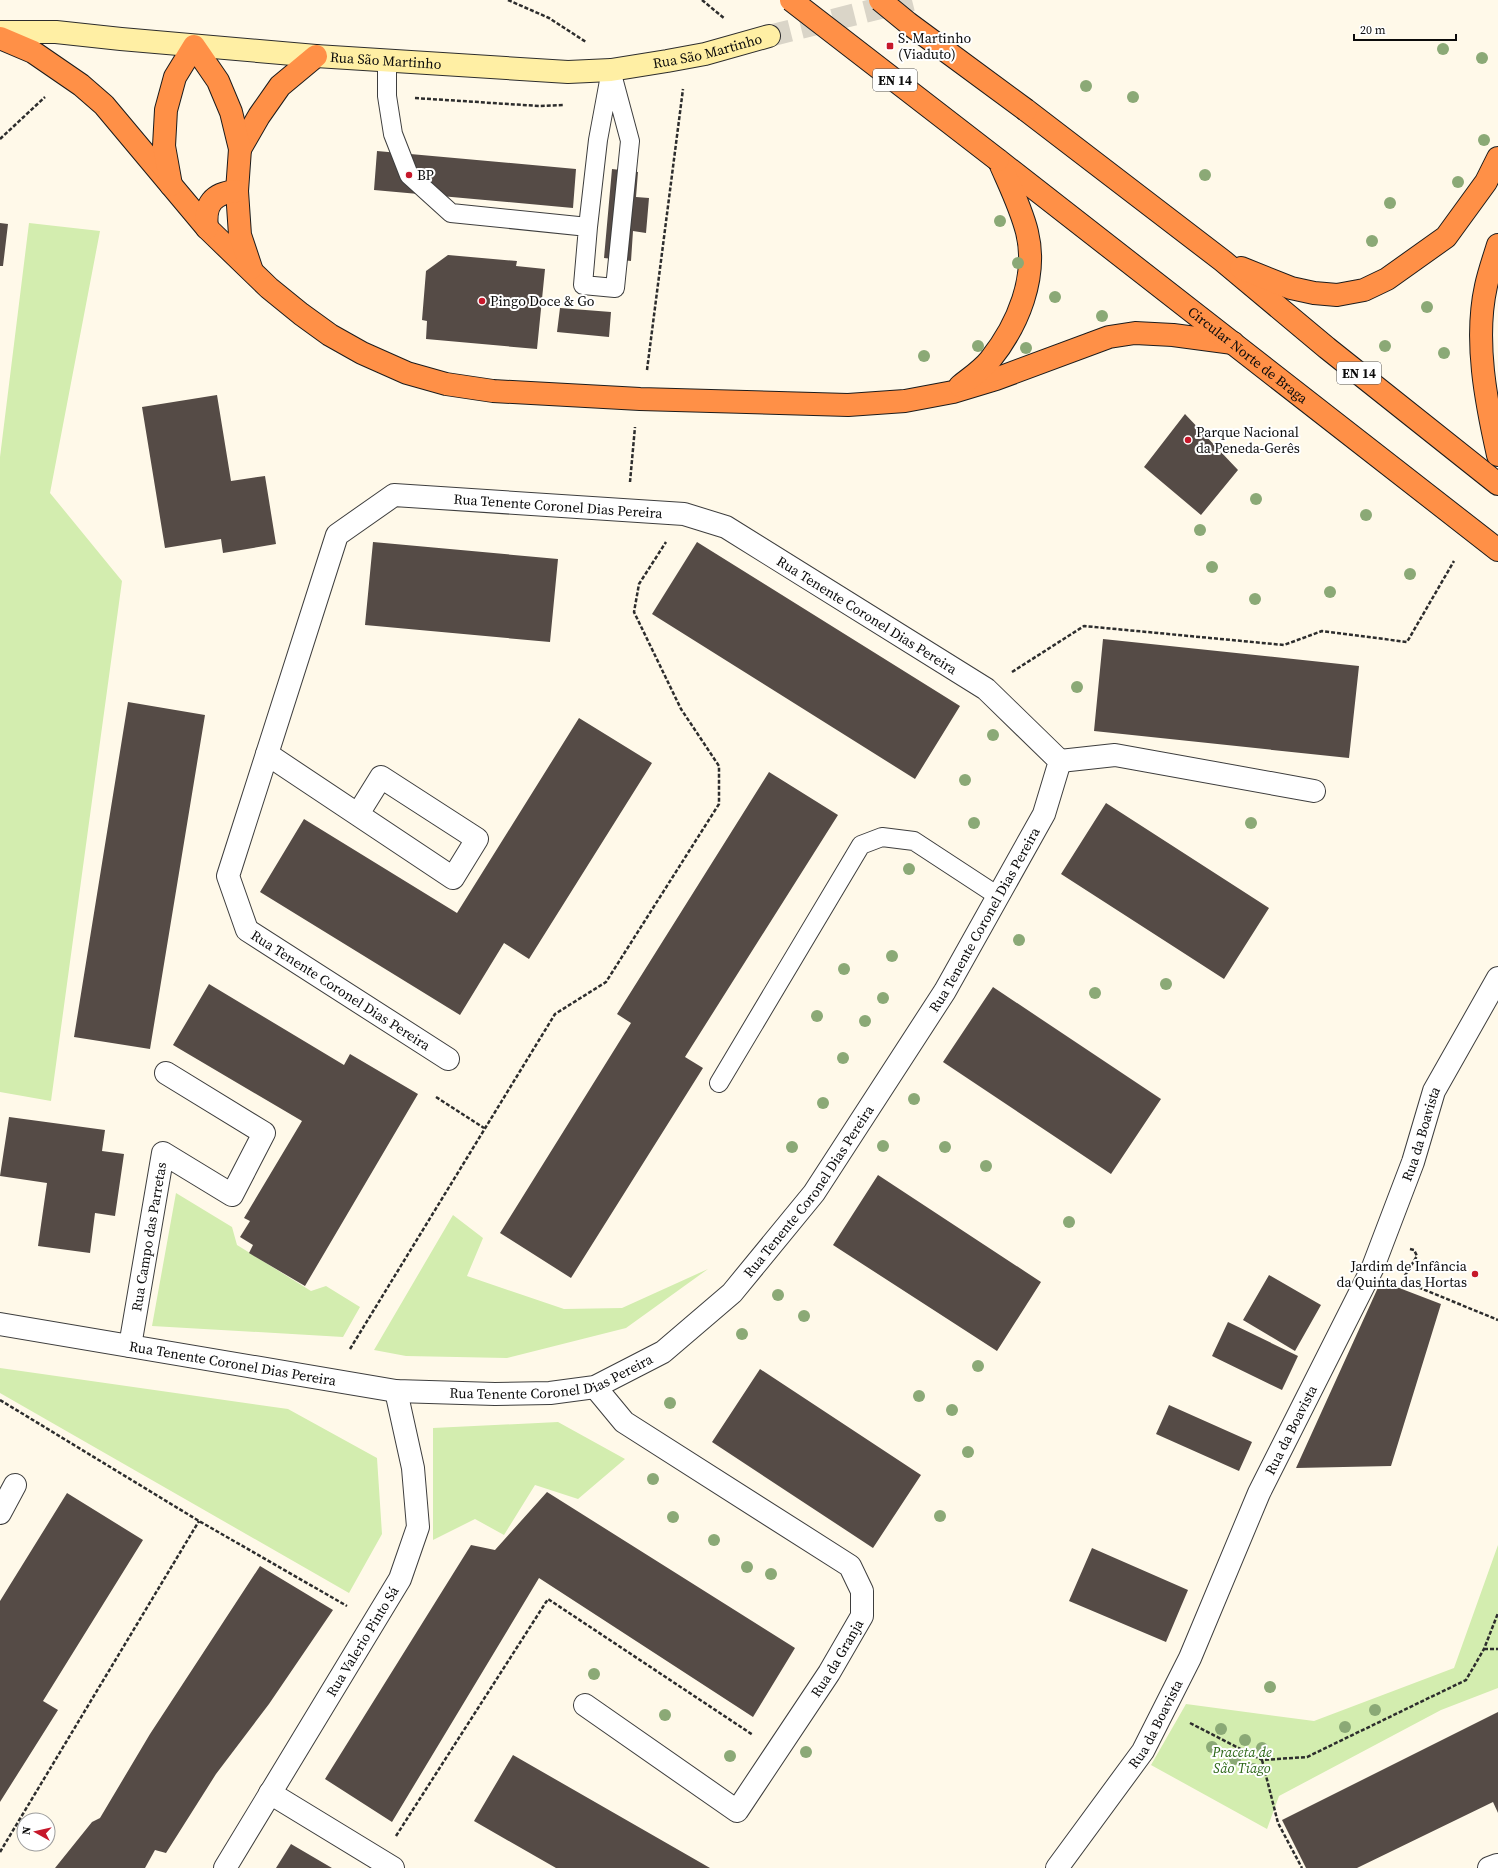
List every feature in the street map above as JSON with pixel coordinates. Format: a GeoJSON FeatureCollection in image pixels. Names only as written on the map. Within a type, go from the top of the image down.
{"type":"FeatureCollection","features":[{"type":"Feature","properties":{"kind":"highway","name":"EN 14"},"geometry":{"type":"LineString","coordinates":[[791,0],[998,160]]}},
{"type":"Feature","properties":{"kind":"highway","name":"EN 14"},"geometry":{"type":"LineString","coordinates":[[880,0],[908,24],[1026,110],[1223,261],[1327,348],[1498,484]]}},
{"type":"Feature","properties":{"kind":"highway"},"geometry":{"type":"LineString","coordinates":[[0,38],[33,52],[81,85],[104,105],[207,228],[269,288],[300,314],[330,335],[362,353],[407,373],[446,384],[493,391],[640,400],[848,405],[904,401],[953,392],[996,379],[1109,337],[1134,333],[1173,335],[1233,343]]}},
{"type":"Feature","properties":{"kind":"highway"},"geometry":{"type":"LineString","coordinates":[[172,186],[164,146],[166,110],[175,77],[194,46],[218,81],[231,112],[240,149],[237,192],[240,235],[252,272]]}},
{"type":"Feature","properties":{"kind":"highway"},"geometry":{"type":"LineString","coordinates":[[240,149],[259,116],[280,86],[316,56]]}},
{"type":"Feature","properties":{"kind":"highway"},"geometry":{"type":"LineString","coordinates":[[1223,261],[1292,288],[1314,293],[1337,295],[1364,290],[1387,279],[1446,237],[1486,182],[1498,158]]}},
{"type":"Feature","properties":{"kind":"highway","name":"Circular Norte de Braga"},"geometry":{"type":"LineString","coordinates":[[998,160],[1498,550]]}},
{"type":"Feature","properties":{"kind":"highway"},"geometry":{"type":"LineString","coordinates":[[953,392],[989,361],[1012,328],[1026,293],[1030,259],[1027,233],[1019,206],[998,160]]}},
{"type":"Feature","properties":{"kind":"highway"},"geometry":{"type":"LineString","coordinates":[[207,228],[205,214],[211,202],[224,192],[237,192]]}},
{"type":"Feature","properties":{"kind":"highway"},"geometry":{"type":"LineString","coordinates":[[1498,245],[1486,286],[1482,315],[1483,367],[1489,415],[1498,455]]}},
{"type":"Feature","properties":{"kind":"main road","name":"Rua São Martinho"},"geometry":{"type":"LineString","coordinates":[[0,32],[56,32],[194,46],[316,56],[568,72],[611,70],[705,54],[768,36]]}},
{"type":"Feature","properties":{"kind":"street","name":"Rua Tenente Coronel Dias Pereira"},"geometry":{"type":"LineString","coordinates":[[0,1324],[396,1391],[495,1394],[550,1392],[595,1387],[663,1352],[732,1293],[814,1194],[945,991],[1044,814],[1060,761],[986,690],[726,527],[684,514],[394,495],[337,534],[228,876],[247,930],[448,1059]]}},
{"type":"Feature","properties":{"kind":"street"},"geometry":{"type":"LineString","coordinates":[[267,754],[453,878],[477,839],[381,776],[358,814]]}},
{"type":"Feature","properties":{"kind":"street"},"geometry":{"type":"LineString","coordinates":[[1060,761],[1115,755],[1314,791]]}},
{"type":"Feature","properties":{"kind":"street","name":"Rua da Boavista"},"geometry":{"type":"LineString","coordinates":[[1057,1868],[1143,1751],[1190,1658],[1259,1493],[1373,1267],[1413,1162],[1434,1090],[1498,978]]}},
{"type":"Feature","properties":{"kind":"street","name":"Rua Campo das Parretas"},"geometry":{"type":"LineString","coordinates":[[130,1346],[163,1153],[232,1195],[264,1133],[166,1073]]}},
{"type":"Feature","properties":{"kind":"street","name":"Rua da Granja"},"geometry":{"type":"LineString","coordinates":[[585,1705],[737,1811],[829,1673],[862,1616],[862,1591],[850,1566],[624,1422],[595,1387]]}},
{"type":"Feature","properties":{"kind":"street","name":"Rua Valerio Pinto Sá"},"geometry":{"type":"LineString","coordinates":[[224,1868],[400,1579],[418,1527],[413,1468],[396,1391]]}},
{"type":"Feature","properties":{"kind":"street"},"geometry":{"type":"LineString","coordinates":[[0,1513],[15,1485]]}},
{"type":"Feature","properties":{"kind":"street"},"geometry":{"type":"LineString","coordinates":[[270,1793],[393,1868]]}},
{"type":"Feature","properties":{"kind":"street"},"geometry":{"type":"LineString","coordinates":[[1490,1868],[1496,1864],[1498,1868]]}},
{"type":"Feature","properties":{"kind":"lane"},"geometry":{"type":"LineString","coordinates":[[387,61],[387,96],[394,134],[409,175],[450,213],[588,227]]}},
{"type":"Feature","properties":{"kind":"lane"},"geometry":{"type":"LineString","coordinates":[[611,70],[630,141],[615,288],[583,285],[598,140],[611,70]]}},
{"type":"Feature","properties":{"kind":"lane"},"geometry":{"type":"LineString","coordinates":[[719,1083],[861,845],[882,836],[914,841],[998,896]]}},
{"type":"Feature","properties":{"kind":"path"},"geometry":{"type":"LineString","coordinates":[[508,0],[549,18],[590,44]]}},
{"type":"Feature","properties":{"kind":"path"},"geometry":{"type":"LineString","coordinates":[[702,0],[728,21]]}},
{"type":"Feature","properties":{"kind":"path"},"geometry":{"type":"LineString","coordinates":[[646,371],[683,89]]}},
{"type":"Feature","properties":{"kind":"path"},"geometry":{"type":"LineString","coordinates":[[0,139],[50,92]]}},
{"type":"Feature","properties":{"kind":"path"},"geometry":{"type":"LineString","coordinates":[[414,98],[539,106],[563,105]]}},
{"type":"Feature","properties":{"kind":"path"},"geometry":{"type":"LineString","coordinates":[[630,483],[636,419]]}},
{"type":"Feature","properties":{"kind":"path"},"geometry":{"type":"LineString","coordinates":[[350,1348],[555,1014],[606,982],[718,804],[719,766],[681,709],[634,612],[639,584],[667,542]]}},
{"type":"Feature","properties":{"kind":"path"},"geometry":{"type":"LineString","coordinates":[[1012,672],[1084,626],[1284,644],[1322,631],[1407,642],[1454,561]]}},
{"type":"Feature","properties":{"kind":"path"},"geometry":{"type":"LineString","coordinates":[[436,1097],[484,1128]]}},
{"type":"Feature","properties":{"kind":"path"},"geometry":{"type":"LineString","coordinates":[[1408,1248],[1414,1250],[1417,1256],[1404,1277],[1408,1282],[1498,1320]]}},
{"type":"Feature","properties":{"kind":"path"},"geometry":{"type":"LineString","coordinates":[[0,1400],[199,1521],[347,1606]]}},
{"type":"Feature","properties":{"kind":"path"},"geometry":{"type":"LineString","coordinates":[[0,1852],[199,1521]]}},
{"type":"Feature","properties":{"kind":"path"},"geometry":{"type":"LineString","coordinates":[[394,1840],[548,1599],[754,1736]]}},
{"type":"Feature","properties":{"kind":"path"},"geometry":{"type":"LineString","coordinates":[[1198,1728],[1262,1760],[1307,1757],[1466,1680],[1484,1649],[1498,1613]]}},
{"type":"Feature","properties":{"kind":"path"},"geometry":{"type":"LineString","coordinates":[[1484,1649],[1498,1649]]}},
{"type":"Feature","properties":{"kind":"path"},"geometry":{"type":"LineString","coordinates":[[1262,1760],[1278,1824],[1302,1868]]}},
{"type":"Feature","properties":{"kind":"green space"},"geometry":{"type":"Polygon","coordinates":[[[29,223],[100,231],[50,493],[122,581],[51,1101],[0,1092],[0,457],[29,223]]]}},
{"type":"Feature","properties":{"kind":"green space"},"geometry":{"type":"Polygon","coordinates":[[[176,1193],[232,1227],[237,1245],[311,1291],[326,1286],[360,1307],[343,1337],[152,1326],[176,1193]]]}},
{"type":"Feature","properties":{"kind":"green space"},"geometry":{"type":"Polygon","coordinates":[[[453,1215],[483,1238],[467,1276],[564,1309],[622,1308],[708,1269],[626,1328],[507,1358],[406,1356],[374,1350],[453,1215]]]}},
{"type":"Feature","properties":{"kind":"green space"},"geometry":{"type":"Polygon","coordinates":[[[0,1368],[288,1409],[377,1458],[382,1534],[349,1593],[0,1393],[0,1368]]]}},
{"type":"Feature","properties":{"kind":"green space"},"geometry":{"type":"Polygon","coordinates":[[[558,1422],[625,1459],[578,1499],[535,1485],[504,1535],[475,1519],[433,1540],[433,1428],[558,1422]]]}},
{"type":"Feature","properties":{"kind":"green space","name":"Praceta de São Tiago"},"geometry":{"type":"Polygon","coordinates":[[[1498,1545],[1498,1688],[1441,1710],[1279,1796],[1267,1829],[1151,1765],[1186,1704],[1314,1721],[1454,1668],[1498,1545]]]}},
{"type":"Feature","properties":{"kind":"building"},"geometry":{"type":"Polygon","coordinates":[[[377,151],[576,169],[573,208],[374,190],[377,151]]]}},
{"type":"Feature","properties":{"kind":"building"},"geometry":{"type":"Polygon","coordinates":[[[612,169],[638,172],[636,197],[649,198],[646,233],[633,231],[631,261],[604,258],[612,169]]]}},
{"type":"Feature","properties":{"kind":"building"},"geometry":{"type":"Polygon","coordinates":[[[0,223],[8,224],[3,266],[0,266],[0,223]]]}},
{"type":"Feature","properties":{"kind":"building"},"geometry":{"type":"Polygon","coordinates":[[[448,255],[517,261],[516,266],[545,269],[537,349],[426,339],[427,321],[422,320],[426,271],[448,255]]]}},
{"type":"Feature","properties":{"kind":"building"},"geometry":{"type":"Polygon","coordinates":[[[560,308],[611,312],[609,337],[557,332],[560,308]]]}},
{"type":"Feature","properties":{"kind":"building"},"geometry":{"type":"Polygon","coordinates":[[[217,395],[231,481],[265,476],[276,544],[223,553],[221,539],[165,548],[142,407],[217,395]]]}},
{"type":"Feature","properties":{"kind":"building","name":"Parque Nacional da Peneda-Gerês"},"geometry":{"type":"Polygon","coordinates":[[[1185,414],[1238,470],[1201,515],[1144,467],[1185,414]]]}},
{"type":"Feature","properties":{"kind":"building"},"geometry":{"type":"Polygon","coordinates":[[[373,542],[558,559],[550,642],[365,625],[373,542]]]}},
{"type":"Feature","properties":{"kind":"building"},"geometry":{"type":"Polygon","coordinates":[[[697,542],[960,706],[915,779],[652,614],[697,542]]]}},
{"type":"Feature","properties":{"kind":"building"},"geometry":{"type":"Polygon","coordinates":[[[1103,639],[1359,666],[1349,758],[1094,731],[1103,639]]]}},
{"type":"Feature","properties":{"kind":"building"},"geometry":{"type":"Polygon","coordinates":[[[128,702],[205,715],[150,1049],[74,1037],[128,702]]]}},
{"type":"Feature","properties":{"kind":"building"},"geometry":{"type":"Polygon","coordinates":[[[579,718],[652,763],[529,959],[504,943],[460,1015],[260,892],[304,819],[457,913],[579,718]]]}},
{"type":"Feature","properties":{"kind":"building"},"geometry":{"type":"Polygon","coordinates":[[[769,772],[838,815],[685,1057],[703,1068],[571,1278],[500,1233],[631,1023],[617,1014],[769,772]]]}},
{"type":"Feature","properties":{"kind":"building"},"geometry":{"type":"Polygon","coordinates":[[[1106,803],[1269,908],[1224,979],[1061,874],[1106,803]]]}},
{"type":"Feature","properties":{"kind":"building"},"geometry":{"type":"Polygon","coordinates":[[[209,984],[344,1065],[350,1054],[418,1094],[305,1286],[249,1253],[253,1245],[240,1237],[250,1221],[244,1218],[302,1121],[173,1045],[209,984]]]}},
{"type":"Feature","properties":{"kind":"building"},"geometry":{"type":"Polygon","coordinates":[[[993,987],[1161,1099],[1111,1174],[943,1062],[993,987]]]}},
{"type":"Feature","properties":{"kind":"building"},"geometry":{"type":"Polygon","coordinates":[[[9,1117],[105,1130],[102,1151],[124,1154],[115,1216],[95,1213],[90,1253],[38,1246],[47,1183],[0,1176],[9,1117]]]}},
{"type":"Feature","properties":{"kind":"building"},"geometry":{"type":"Polygon","coordinates":[[[878,1175],[1041,1282],[997,1351],[833,1245],[878,1175]]]}},
{"type":"Feature","properties":{"kind":"building"},"geometry":{"type":"Polygon","coordinates":[[[1269,1275],[1321,1305],[1295,1351],[1243,1320],[1269,1275]]]}},
{"type":"Feature","properties":{"kind":"building"},"geometry":{"type":"Polygon","coordinates":[[[1381,1281],[1441,1304],[1391,1466],[1296,1468],[1381,1281]]]}},
{"type":"Feature","properties":{"kind":"building"},"geometry":{"type":"Polygon","coordinates":[[[1228,1322],[1298,1356],[1282,1390],[1212,1356],[1228,1322]]]}},
{"type":"Feature","properties":{"kind":"building"},"geometry":{"type":"Polygon","coordinates":[[[760,1369],[921,1475],[873,1548],[712,1442],[760,1369]]]}},
{"type":"Feature","properties":{"kind":"building"},"geometry":{"type":"Polygon","coordinates":[[[1169,1405],[1252,1442],[1239,1471],[1156,1434],[1169,1405]]]}},
{"type":"Feature","properties":{"kind":"building"},"geometry":{"type":"Polygon","coordinates":[[[547,1492],[795,1648],[753,1717],[539,1578],[392,1822],[325,1779],[471,1545],[495,1550],[547,1492]]]}},
{"type":"Feature","properties":{"kind":"building"},"geometry":{"type":"Polygon","coordinates":[[[67,1493],[143,1540],[43,1701],[58,1710],[0,1802],[0,1601],[67,1493]]]}},
{"type":"Feature","properties":{"kind":"building"},"geometry":{"type":"Polygon","coordinates":[[[1092,1548],[1188,1590],[1166,1642],[1069,1601],[1092,1548]]]}},
{"type":"Feature","properties":{"kind":"building"},"geometry":{"type":"Polygon","coordinates":[[[260,1566],[333,1610],[269,1704],[216,1774],[166,1853],[155,1850],[145,1868],[55,1868],[92,1822],[100,1818],[150,1734],[260,1566]]]}},
{"type":"Feature","properties":{"kind":"building"},"geometry":{"type":"Polygon","coordinates":[[[1498,1712],[1498,1813],[1493,1802],[1357,1868],[1306,1868],[1282,1820],[1498,1712]]]}},
{"type":"Feature","properties":{"kind":"building"},"geometry":{"type":"Polygon","coordinates":[[[513,1755],[710,1868],[556,1868],[474,1821],[513,1755]]]}},
{"type":"Feature","properties":{"kind":"building"},"geometry":{"type":"Polygon","coordinates":[[[291,1844],[332,1868],[276,1868],[291,1844]]]}},
{"type":"Feature","properties":{"kind":"tunnel"},"geometry":{"type":"LineString","coordinates":[[769,36],[912,0]]}},
{"type":"Feature","properties":{"kind":"place","name":"S. Martinho (Viaduto)"},"geometry":{"type":"Point","coordinates":[890,46]}},
{"type":"Feature","properties":{"kind":"place","name":"BP"},"geometry":{"type":"Point","coordinates":[409,175]}},
{"type":"Feature","properties":{"kind":"place","name":"Pingo Doce & Go"},"geometry":{"type":"Point","coordinates":[482,301]}},
{"type":"Feature","properties":{"kind":"place","name":"Parque Nacional da Peneda-Gerês"},"geometry":{"type":"Point","coordinates":[1188,440]}},
{"type":"Feature","properties":{"kind":"place","name":"Jardim de Infância da Quinta das Hortas"},"geometry":{"type":"Point","coordinates":[1475,1274]}}]}
